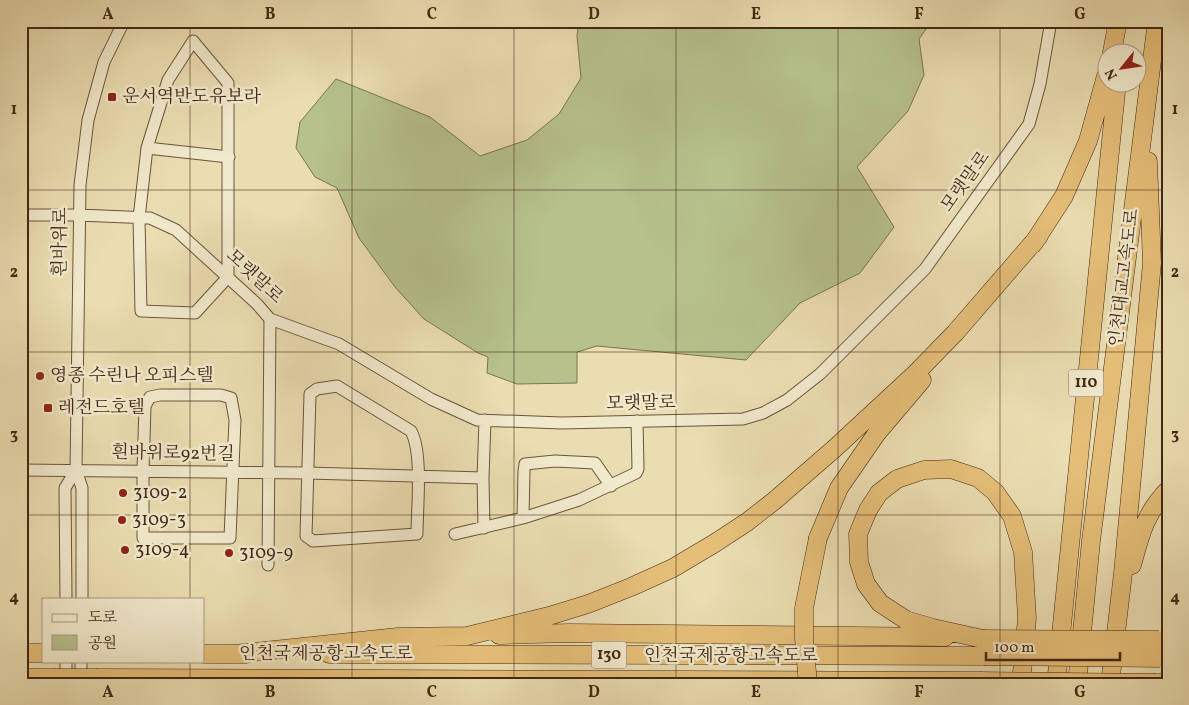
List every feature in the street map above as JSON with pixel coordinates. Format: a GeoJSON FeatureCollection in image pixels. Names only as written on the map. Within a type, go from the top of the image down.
{"type":"FeatureCollection","features":[{"type":"Feature","properties":{"kind":"highway"},"geometry":{"type":"LineString","coordinates":[[1114,42],[1118,21]]}},
{"type":"Feature","properties":{"kind":"highway"},"geometry":{"type":"LineString","coordinates":[[1121,42],[1123,21]]}},
{"type":"Feature","properties":{"kind":"highway","name":"인천대교고속도로"},"geometry":{"type":"LineString","coordinates":[[1077,684],[1091,541],[1157,21]]}},
{"type":"Feature","properties":{"kind":"highway"},"geometry":{"type":"LineString","coordinates":[[808,684],[804,638],[804,608],[818,538],[839,488],[877,432],[1004,289],[1064,196],[1088,141],[1102,92]]}},
{"type":"Feature","properties":{"kind":"highway","name":"인천대교고속도로"},"geometry":{"type":"LineString","coordinates":[[1056,684],[1116,92]]}},
{"type":"Feature","properties":{"kind":"highway"},"geometry":{"type":"LineString","coordinates":[[1110,681],[1123,573],[1152,263],[1146,110]]}},
{"type":"Feature","properties":{"kind":"highway"},"geometry":{"type":"LineString","coordinates":[[467,636],[550,616],[588,604],[631,587],[681,563],[747,522],[834,449],[929,360],[1039,236]]}},
{"type":"Feature","properties":{"kind":"highway"},"geometry":{"type":"LineString","coordinates":[[984,639],[906,620],[880,603],[866,584],[859,562],[858,534],[868,510],[879,493],[897,479],[924,470],[951,469],[978,478],[995,492],[1012,516],[1023,552],[1027,618],[1021,684]]}},
{"type":"Feature","properties":{"kind":"highway"},"geometry":{"type":"LineString","coordinates":[[1110,681],[1124,597],[1143,525],[1157,501],[1168,490]]}},
{"type":"Feature","properties":{"kind":"highway"},"geometry":{"type":"LineString","coordinates":[[234,654],[398,637],[569,633],[984,639],[1163,639]]}},
{"type":"Feature","properties":{"kind":"highway"},"geometry":{"type":"LineString","coordinates":[[21,653],[42,653]]}},
{"type":"Feature","properties":{"kind":"highway","name":"인천국제공항고속도로"},"geometry":{"type":"LineString","coordinates":[[205,654],[1164,658]]}},
{"type":"Feature","properties":{"kind":"highway","name":"인천국제공항고속도로"},"geometry":{"type":"LineString","coordinates":[[21,678],[60,681],[98,678],[1168,683]]}},
{"type":"Feature","properties":{"kind":"highway"},"geometry":{"type":"LineString","coordinates":[[315,680],[339,684]]}},
{"type":"Feature","properties":{"kind":"street","name":"모랫말로"},"geometry":{"type":"LineString","coordinates":[[21,215],[150,218],[176,230],[228,277],[270,319],[339,344],[431,399],[478,420],[562,423],[743,419],[763,413],[788,400],[820,374],[925,269],[1029,124],[1040,84],[1051,21]]}},
{"type":"Feature","properties":{"kind":"street","name":"흰바위로"},"geometry":{"type":"LineString","coordinates":[[82,598],[82,488],[76,470],[80,185],[88,120],[104,62],[119,23]]}},
{"type":"Feature","properties":{"kind":"street"},"geometry":{"type":"LineString","coordinates":[[193,41],[228,83],[229,157],[228,277],[195,313],[141,311],[139,218],[147,148],[168,80],[193,41]]}},
{"type":"Feature","properties":{"kind":"street"},"geometry":{"type":"LineString","coordinates":[[147,148],[229,157]]}},
{"type":"Feature","properties":{"kind":"street"},"geometry":{"type":"LineString","coordinates":[[268,565],[270,319]]}},
{"type":"Feature","properties":{"kind":"street"},"geometry":{"type":"LineString","coordinates":[[337,386],[411,432],[416,440],[418,477],[417,534],[313,541],[306,536],[308,473],[310,394],[317,389],[337,386]]}},
{"type":"Feature","properties":{"kind":"street"},"geometry":{"type":"LineString","coordinates":[[221,395],[231,398],[235,420],[230,538],[143,538],[142,471],[144,406],[150,396],[221,395]]}},
{"type":"Feature","properties":{"kind":"street"},"geometry":{"type":"LineString","coordinates":[[484,528],[485,420]]}},
{"type":"Feature","properties":{"kind":"street"},"geometry":{"type":"LineString","coordinates":[[455,534],[523,518],[579,500],[636,473],[638,469],[637,421]]}},
{"type":"Feature","properties":{"kind":"street"},"geometry":{"type":"LineString","coordinates":[[523,518],[525,464],[555,461],[595,463],[611,486]]}},
{"type":"Feature","properties":{"kind":"street","name":"흰바위로92번길"},"geometry":{"type":"LineString","coordinates":[[21,470],[308,473],[483,478]]}},
{"type":"Feature","properties":{"kind":"street","name":"흰바위로"},"geometry":{"type":"LineString","coordinates":[[66,598],[65,488],[76,470]]}},
{"type":"Feature","properties":{"kind":"street"},"geometry":{"type":"LineString","coordinates":[[60,681],[66,662]]}},
{"type":"Feature","properties":{"kind":"street"},"geometry":{"type":"LineString","coordinates":[[81,662],[81,684]]}},
{"type":"Feature","properties":{"kind":"green space"},"geometry":{"type":"Polygon","coordinates":[[[579,21],[932,21],[919,39],[924,75],[908,111],[857,167],[894,227],[860,273],[800,303],[746,360],[597,346],[577,352],[577,383],[517,384],[487,373],[488,357],[478,353],[424,319],[395,287],[359,238],[337,188],[315,177],[296,148],[300,122],[336,79],[430,117],[480,156],[527,140],[559,114],[581,78],[577,36],[579,21]]]}},
{"type":"Feature","properties":{"kind":"place","name":"운서역반도유보라"},"geometry":{"type":"Point","coordinates":[112,97]}},
{"type":"Feature","properties":{"kind":"place","name":"영종 수린나 오피스텔"},"geometry":{"type":"Point","coordinates":[40,376]}},
{"type":"Feature","properties":{"kind":"place","name":"레전드호텔"},"geometry":{"type":"Point","coordinates":[48,408]}},
{"type":"Feature","properties":{"kind":"place","name":"3109-2"},"geometry":{"type":"Point","coordinates":[123,493]}},
{"type":"Feature","properties":{"kind":"place","name":"3109-3"},"geometry":{"type":"Point","coordinates":[122,520]}},
{"type":"Feature","properties":{"kind":"place","name":"3109-4"},"geometry":{"type":"Point","coordinates":[125,550]}},
{"type":"Feature","properties":{"kind":"place","name":"3109-9"},"geometry":{"type":"Point","coordinates":[229,553]}}]}
